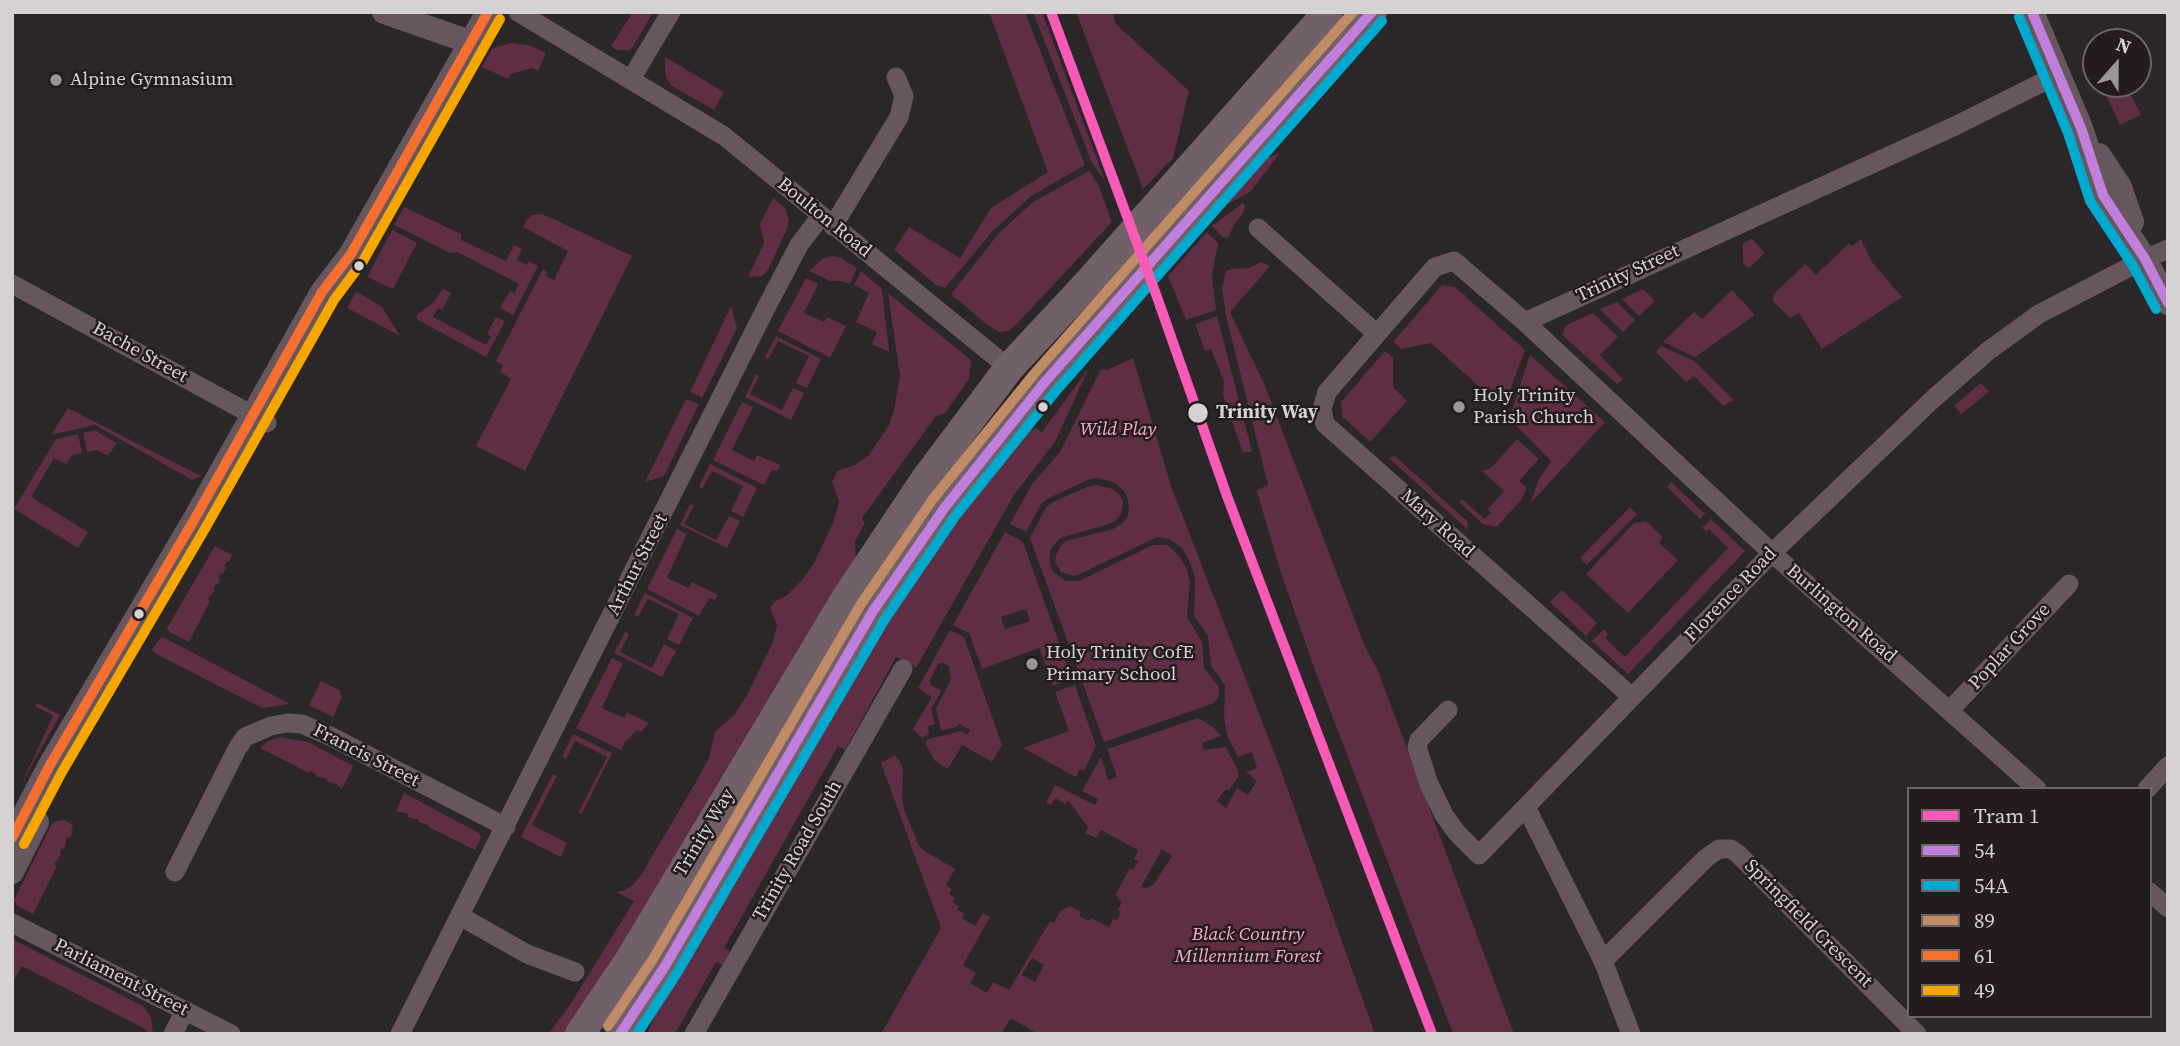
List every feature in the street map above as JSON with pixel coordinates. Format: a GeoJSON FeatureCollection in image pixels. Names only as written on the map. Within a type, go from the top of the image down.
{"type":"FeatureCollection","features":[{"type":"Feature","properties":{"kind":"main road","name":"Trinity Way"},"geometry":{"type":"LineString","coordinates":[[580,1034],[631,958],[847,597],[925,481],[1009,368],[1089,282],[1328,12]]}},
{"type":"Feature","properties":{"kind":"main road","name":"Trinity Way"},"geometry":{"type":"LineString","coordinates":[[620,1034],[671,955],[873,611],[945,507],[1044,383],[1372,12]]}},
{"type":"Feature","properties":{"kind":"street"},"geometry":{"type":"LineString","coordinates":[[384,12],[470,42]]}},
{"type":"Feature","properties":{"kind":"street"},"geometry":{"type":"LineString","coordinates":[[12,872],[60,775],[206,531],[322,292],[351,254],[488,12]]}},
{"type":"Feature","properties":{"kind":"street","name":"Boulton Road"},"geometry":{"type":"LineString","coordinates":[[517,12],[724,136],[1009,368]]}},
{"type":"Feature","properties":{"kind":"street"},"geometry":{"type":"LineString","coordinates":[[631,79],[671,12]]}},
{"type":"Feature","properties":{"kind":"street"},"geometry":{"type":"LineString","coordinates":[[2032,12],[2081,128],[2103,195],[2156,254],[2168,303]]}},
{"type":"Feature","properties":{"kind":"street","name":"Trinity Street"},"geometry":{"type":"LineString","coordinates":[[1525,322],[1955,126],[2059,74]]}},
{"type":"Feature","properties":{"kind":"street","name":"Arthur Street"},"geometry":{"type":"LineString","coordinates":[[400,1034],[799,246],[827,221],[899,117],[904,96],[896,77]]}},
{"type":"Feature","properties":{"kind":"street"},"geometry":{"type":"LineString","coordinates":[[1258,228],[1377,334],[1435,267],[1454,261],[1525,322]]}},
{"type":"Feature","properties":{"kind":"street","name":"Florence Road"},"geometry":{"type":"LineString","coordinates":[[1448,709],[1419,740],[1417,747],[1429,784],[1444,815],[1479,855],[1772,553],[1933,399],[2000,342],[2039,314],[2156,254]]}},
{"type":"Feature","properties":{"kind":"street","name":"Bache Street"},"geometry":{"type":"LineString","coordinates":[[12,284],[260,419]]}},
{"type":"Feature","properties":{"kind":"street","name":"Burlington Road"},"geometry":{"type":"LineString","coordinates":[[1525,322],[1772,553],[2035,787]]}},
{"type":"Feature","properties":{"kind":"street","name":"Mary Road"},"geometry":{"type":"LineString","coordinates":[[1377,334],[1327,392],[1322,409],[1325,424],[1632,697]]}},
{"type":"Feature","properties":{"kind":"street"},"geometry":{"type":"LineString","coordinates":[[12,838],[50,765],[194,520],[260,419]]}},
{"type":"Feature","properties":{"kind":"street","name":"Poplar Grove"},"geometry":{"type":"LineString","coordinates":[[1950,710],[2069,584]]}},
{"type":"Feature","properties":{"kind":"street","name":"Trinity Road South"},"geometry":{"type":"LineString","coordinates":[[694,1034],[903,669]]}},
{"type":"Feature","properties":{"kind":"street","name":"Francis Street"},"geometry":{"type":"LineString","coordinates":[[175,872],[245,737],[271,726],[287,723],[302,724],[332,737],[506,827]]}},
{"type":"Feature","properties":{"kind":"street"},"geometry":{"type":"LineString","coordinates":[[2149,787],[2168,766]]}},
{"type":"Feature","properties":{"kind":"street"},"geometry":{"type":"LineString","coordinates":[[1526,807],[1603,961],[1631,1034]]}},
{"type":"Feature","properties":{"kind":"street","name":"Springfield Crescent"},"geometry":{"type":"LineString","coordinates":[[1603,961],[1706,858],[1719,849],[1731,849],[1917,1034]]}},
{"type":"Feature","properties":{"kind":"street"},"geometry":{"type":"LineString","coordinates":[[2152,894],[2168,908]]}},
{"type":"Feature","properties":{"kind":"street"},"geometry":{"type":"LineString","coordinates":[[460,916],[527,954],[575,972]]}},
{"type":"Feature","properties":{"kind":"street","name":"Parliament Street"},"geometry":{"type":"LineString","coordinates":[[12,923],[231,1034]]}},
{"type":"Feature","properties":{"kind":"street"},"geometry":{"type":"LineString","coordinates":[[173,1034],[185,1010]]}},
{"type":"Feature","properties":{"kind":"green space"},"geometry":{"type":"Polygon","coordinates":[[[633,12],[653,12],[633,47],[629,50],[617,50],[611,46],[633,12]]]}},
{"type":"Feature","properties":{"kind":"green space"},"geometry":{"type":"Polygon","coordinates":[[[989,12],[1025,12],[1085,165],[1031,196],[992,232],[945,288],[936,285],[894,250],[909,227],[960,258],[991,208],[1048,172],[989,12]]]}},
{"type":"Feature","properties":{"kind":"green space"},"geometry":{"type":"Polygon","coordinates":[[[1033,12],[1042,12],[1105,181],[1092,163],[1033,12]]]}},
{"type":"Feature","properties":{"kind":"green space"},"geometry":{"type":"Polygon","coordinates":[[[1076,12],[1112,12],[1116,24],[1189,91],[1173,158],[1143,189],[1076,12]]]}},
{"type":"Feature","properties":{"kind":"green space"},"geometry":{"type":"Polygon","coordinates":[[[510,43],[529,45],[546,53],[538,71],[532,68],[511,74],[508,79],[482,67],[492,49],[510,43]]]}},
{"type":"Feature","properties":{"kind":"green space"},"geometry":{"type":"Polygon","coordinates":[[[665,57],[724,92],[714,110],[672,86],[665,72],[665,57]]]}},
{"type":"Feature","properties":{"kind":"green space"},"geometry":{"type":"Polygon","coordinates":[[[2107,98],[2132,98],[2141,115],[2120,125],[2107,98]]]}},
{"type":"Feature","properties":{"kind":"green space"},"geometry":{"type":"Polygon","coordinates":[[[1280,153],[1250,192],[1210,214],[1252,167],[1280,153]]]}},
{"type":"Feature","properties":{"kind":"green space"},"geometry":{"type":"Polygon","coordinates":[[[1089,171],[1098,184],[1112,222],[1015,326],[1000,332],[951,294],[999,233],[1033,202],[1089,171]]]}},
{"type":"Feature","properties":{"kind":"green space"},"geometry":{"type":"Polygon","coordinates":[[[773,198],[785,208],[789,220],[787,229],[768,270],[762,276],[748,277],[764,243],[760,224],[773,198]]]}},
{"type":"Feature","properties":{"kind":"green space"},"geometry":{"type":"Polygon","coordinates":[[[1243,203],[1243,213],[1228,238],[1223,237],[1212,226],[1243,203]]]}},
{"type":"Feature","properties":{"kind":"green space"},"geometry":{"type":"Polygon","coordinates":[[[404,207],[461,234],[461,240],[506,261],[514,245],[522,249],[517,260],[527,265],[529,261],[538,266],[513,315],[500,308],[510,291],[514,293],[519,284],[457,252],[450,253],[394,225],[404,207]]]}},
{"type":"Feature","properties":{"kind":"green space"},"geometry":{"type":"Polygon","coordinates":[[[540,214],[632,256],[525,471],[476,446],[511,379],[500,372],[503,365],[496,361],[543,269],[547,272],[546,276],[554,280],[568,251],[523,227],[532,215],[540,214]]]}},
{"type":"Feature","properties":{"kind":"green space"},"geometry":{"type":"Polygon","coordinates":[[[392,230],[417,243],[393,289],[367,277],[392,230]]]}},
{"type":"Feature","properties":{"kind":"green space"},"geometry":{"type":"Polygon","coordinates":[[[1207,232],[1218,243],[1212,276],[1216,310],[1186,320],[1168,276],[1207,232]]]}},
{"type":"Feature","properties":{"kind":"green space"},"geometry":{"type":"Polygon","coordinates":[[[1752,239],[1765,253],[1749,268],[1743,263],[1743,243],[1752,239]]]}},
{"type":"Feature","properties":{"kind":"green space"},"geometry":{"type":"Polygon","coordinates":[[[1861,239],[1872,262],[1902,297],[1822,349],[1799,313],[1790,318],[1773,301],[1774,294],[1805,264],[1816,275],[1849,243],[1852,246],[1861,239]]]}},
{"type":"Feature","properties":{"kind":"green space"},"geometry":{"type":"Polygon","coordinates":[[[839,257],[857,268],[850,284],[830,281],[809,271],[822,259],[839,257]]]}},
{"type":"Feature","properties":{"kind":"green space"},"geometry":{"type":"Polygon","coordinates":[[[1261,262],[1270,266],[1230,312],[1265,386],[1364,644],[1378,671],[1514,1034],[1453,1034],[1283,579],[1257,492],[1268,485],[1226,316],[1222,288],[1226,271],[1249,268],[1261,262]]]}},
{"type":"Feature","properties":{"kind":"green space"},"geometry":{"type":"Polygon","coordinates":[[[861,271],[882,289],[889,352],[872,344],[877,332],[856,322],[869,293],[854,285],[861,271]]]}},
{"type":"Feature","properties":{"kind":"green space"},"geometry":{"type":"Polygon","coordinates":[[[806,278],[818,284],[804,313],[824,322],[827,317],[846,326],[830,358],[778,331],[806,278]]]}},
{"type":"Feature","properties":{"kind":"green space"},"geometry":{"type":"Polygon","coordinates":[[[1442,285],[1455,287],[1525,350],[1506,401],[1495,401],[1431,343],[1401,349],[1393,342],[1442,285]]]}},
{"type":"Feature","properties":{"kind":"green space"},"geometry":{"type":"Polygon","coordinates":[[[443,288],[451,293],[442,310],[438,308],[433,317],[486,345],[491,336],[487,334],[496,317],[505,321],[486,357],[416,317],[435,301],[443,288]]]}},
{"type":"Feature","properties":{"kind":"green space"},"geometry":{"type":"Polygon","coordinates":[[[1643,289],[1655,301],[1639,316],[1622,299],[1643,289]]]}},
{"type":"Feature","properties":{"kind":"green space"},"geometry":{"type":"Polygon","coordinates":[[[1732,290],[1755,315],[1695,357],[1663,342],[1694,312],[1702,319],[1732,290]]]}},
{"type":"Feature","properties":{"kind":"green space"},"geometry":{"type":"Polygon","coordinates":[[[356,291],[382,307],[400,336],[347,308],[356,291]]]}},
{"type":"Feature","properties":{"kind":"green space"},"geometry":{"type":"Polygon","coordinates":[[[888,293],[971,360],[969,379],[945,413],[936,416],[862,518],[865,523],[855,541],[856,562],[648,908],[564,1034],[548,1034],[568,1008],[634,901],[616,892],[633,885],[641,875],[709,758],[715,732],[734,715],[747,695],[773,642],[777,626],[770,608],[802,580],[814,563],[833,523],[839,501],[832,482],[837,471],[855,465],[869,455],[889,425],[900,376],[888,293]]]}},
{"type":"Feature","properties":{"kind":"green space"},"geometry":{"type":"Polygon","coordinates":[[[1617,302],[1635,320],[1623,332],[1600,309],[1617,302]]]}},
{"type":"Feature","properties":{"kind":"green space"},"geometry":{"type":"Polygon","coordinates":[[[731,306],[737,328],[702,398],[690,392],[731,306]]]}},
{"type":"Feature","properties":{"kind":"green space"},"geometry":{"type":"Polygon","coordinates":[[[1593,313],[1618,337],[1600,355],[1623,379],[1617,384],[1562,335],[1566,325],[1593,313]]]}},
{"type":"Feature","properties":{"kind":"green space"},"geometry":{"type":"Polygon","coordinates":[[[1217,316],[1252,451],[1243,453],[1223,395],[1224,381],[1211,349],[1205,351],[1195,324],[1217,316]]]}},
{"type":"Feature","properties":{"kind":"green space"},"geometry":{"type":"Polygon","coordinates":[[[776,336],[821,359],[807,388],[796,383],[809,356],[778,341],[768,359],[765,357],[776,336]]]}},
{"type":"Feature","properties":{"kind":"green space"},"geometry":{"type":"Polygon","coordinates":[[[1661,346],[1694,361],[1734,400],[1723,406],[1694,376],[1686,382],[1656,352],[1661,346]]]}},
{"type":"Feature","properties":{"kind":"green space"},"geometry":{"type":"Polygon","coordinates":[[[1385,351],[1393,357],[1393,387],[1407,401],[1370,442],[1342,416],[1341,402],[1385,351]]]}},
{"type":"Feature","properties":{"kind":"green space"},"geometry":{"type":"Polygon","coordinates":[[[1530,355],[1605,422],[1530,504],[1538,481],[1551,461],[1511,420],[1530,355]]]}},
{"type":"Feature","properties":{"kind":"green space"},"geometry":{"type":"Polygon","coordinates":[[[1133,358],[1171,486],[1279,765],[1375,1034],[1038,1034],[1011,1018],[1001,1034],[881,1034],[941,928],[881,763],[895,755],[900,762],[903,770],[904,809],[919,846],[955,869],[946,885],[952,889],[949,894],[955,898],[952,902],[959,906],[957,910],[964,913],[962,918],[975,926],[983,913],[990,917],[963,965],[976,973],[970,983],[987,993],[993,982],[1009,990],[1050,921],[1054,923],[1060,911],[1070,906],[1081,912],[1079,916],[1089,921],[1091,918],[1109,927],[1121,912],[1118,910],[1122,902],[1116,894],[1130,868],[1133,870],[1138,861],[1134,859],[1138,850],[1101,830],[1096,838],[1085,833],[1088,827],[1068,800],[1065,804],[1055,798],[1051,805],[1046,803],[1055,785],[1095,805],[1098,799],[1082,791],[1101,757],[1108,780],[1117,777],[1107,749],[1198,718],[1213,727],[1221,736],[1202,743],[1204,750],[1226,747],[1238,771],[1238,777],[1229,790],[1225,790],[1217,801],[1226,808],[1237,788],[1248,795],[1257,781],[1246,772],[1257,768],[1252,752],[1238,757],[1227,735],[1224,717],[1225,685],[1211,666],[1208,636],[1194,616],[1195,579],[1182,548],[1169,539],[1157,537],[1078,575],[1061,572],[1055,562],[1061,545],[1066,541],[1113,529],[1127,518],[1129,509],[1126,493],[1115,483],[1099,478],[1090,479],[1047,499],[1041,504],[1026,532],[1010,524],[1032,484],[1060,452],[1101,369],[1107,370],[1133,358]],[[1162,849],[1141,887],[1154,884],[1172,856],[1162,849]],[[1032,958],[1022,975],[1035,982],[1044,965],[1032,958]]]}},
{"type":"Feature","properties":{"kind":"green space"},"geometry":{"type":"Polygon","coordinates":[[[1089,368],[1055,442],[1014,495],[916,668],[896,657],[845,750],[838,746],[724,948],[730,951],[723,965],[716,962],[675,1034],[647,1034],[669,983],[842,689],[926,558],[1016,437],[1036,428],[1042,432],[1089,368]]]}},
{"type":"Feature","properties":{"kind":"green space"},"geometry":{"type":"Polygon","coordinates":[[[756,374],[759,376],[750,394],[782,410],[793,388],[804,393],[791,420],[745,397],[756,374]]]}},
{"type":"Feature","properties":{"kind":"green space"},"geometry":{"type":"Polygon","coordinates":[[[1981,383],[1989,392],[1961,414],[1954,406],[1981,383]]]}},
{"type":"Feature","properties":{"kind":"green space"},"geometry":{"type":"Polygon","coordinates":[[[686,399],[699,404],[664,476],[645,482],[686,399]]]}},
{"type":"Feature","properties":{"kind":"green space"},"geometry":{"type":"Polygon","coordinates":[[[742,402],[753,407],[732,450],[754,461],[757,455],[780,465],[777,471],[772,470],[764,485],[713,460],[742,402]]]}},
{"type":"Feature","properties":{"kind":"green space"},"geometry":{"type":"Polygon","coordinates":[[[68,408],[201,476],[192,480],[95,425],[51,435],[68,408]]]}},
{"type":"Feature","properties":{"kind":"green space"},"geometry":{"type":"Polygon","coordinates":[[[94,430],[117,443],[108,456],[97,450],[87,452],[83,433],[94,430]]]}},
{"type":"Feature","properties":{"kind":"green space"},"geometry":{"type":"Polygon","coordinates":[[[78,434],[82,453],[72,455],[66,464],[54,458],[31,497],[88,532],[78,548],[14,509],[56,439],[78,434]]]}},
{"type":"Feature","properties":{"kind":"green space"},"geometry":{"type":"Polygon","coordinates":[[[1517,439],[1539,459],[1519,481],[1527,488],[1521,500],[1497,527],[1483,524],[1459,502],[1462,499],[1485,519],[1491,513],[1488,509],[1504,491],[1482,471],[1491,468],[1517,439]]]}},
{"type":"Feature","properties":{"kind":"green space"},"geometry":{"type":"Polygon","coordinates":[[[1395,456],[1468,522],[1467,529],[1389,458],[1395,456]]]}},
{"type":"Feature","properties":{"kind":"green space"},"geometry":{"type":"Polygon","coordinates":[[[710,464],[757,488],[743,517],[731,511],[743,486],[712,471],[702,489],[699,487],[710,464]]]}},
{"type":"Feature","properties":{"kind":"green space"},"geometry":{"type":"Polygon","coordinates":[[[1671,482],[1705,514],[1700,519],[1667,487],[1671,482]]]}},
{"type":"Feature","properties":{"kind":"green space"},"geometry":{"type":"Polygon","coordinates":[[[1096,485],[1113,489],[1119,494],[1123,501],[1121,514],[1109,524],[1060,538],[1050,550],[1053,572],[1066,581],[1079,581],[1153,545],[1168,545],[1180,557],[1187,570],[1190,582],[1187,617],[1202,642],[1204,668],[1219,691],[1214,703],[1104,742],[1030,538],[1046,507],[1096,485]]]}},
{"type":"Feature","properties":{"kind":"green space"},"geometry":{"type":"Polygon","coordinates":[[[690,504],[694,506],[684,524],[716,540],[729,516],[740,521],[727,548],[680,525],[690,504]]]}},
{"type":"Feature","properties":{"kind":"green space"},"geometry":{"type":"Polygon","coordinates":[[[1630,507],[1637,514],[1587,565],[1580,558],[1630,507]]]}},
{"type":"Feature","properties":{"kind":"green space"},"geometry":{"type":"Polygon","coordinates":[[[1711,519],[1745,551],[1628,674],[1592,641],[1604,629],[1608,634],[1605,638],[1625,657],[1728,548],[1709,529],[1706,531],[1702,528],[1711,519]]]}},
{"type":"Feature","properties":{"kind":"green space"},"geometry":{"type":"Polygon","coordinates":[[[1646,521],[1663,538],[1659,543],[1678,560],[1628,613],[1586,574],[1634,523],[1646,521]]]}},
{"type":"Feature","properties":{"kind":"green space"},"geometry":{"type":"Polygon","coordinates":[[[677,529],[687,534],[667,578],[689,588],[692,582],[718,595],[715,600],[709,598],[699,616],[647,589],[677,529]]]}},
{"type":"Feature","properties":{"kind":"green space"},"geometry":{"type":"Polygon","coordinates":[[[1005,532],[1023,542],[1072,679],[1053,686],[1039,648],[982,669],[969,633],[953,625],[1005,532]],[[1026,609],[1001,617],[1005,629],[1030,621],[1026,609]]]}},
{"type":"Feature","properties":{"kind":"green space"},"geometry":{"type":"Polygon","coordinates":[[[215,546],[232,555],[224,566],[226,567],[223,574],[218,578],[218,585],[213,589],[215,590],[208,599],[210,601],[189,642],[169,632],[167,628],[215,546]]]}},
{"type":"Feature","properties":{"kind":"green space"},"geometry":{"type":"Polygon","coordinates":[[[1562,590],[1597,623],[1586,636],[1550,602],[1562,590]]]}},
{"type":"Feature","properties":{"kind":"green space"},"geometry":{"type":"Polygon","coordinates":[[[645,593],[693,618],[679,645],[667,639],[679,614],[648,599],[638,617],[634,615],[645,593]]]}},
{"type":"Feature","properties":{"kind":"green space"},"geometry":{"type":"Polygon","coordinates":[[[950,630],[964,637],[1002,745],[992,762],[962,745],[948,769],[935,761],[925,743],[928,739],[961,731],[967,735],[970,730],[960,724],[941,731],[936,709],[951,679],[949,666],[938,664],[930,680],[931,685],[941,692],[931,709],[935,724],[928,726],[929,734],[922,738],[913,729],[932,697],[918,688],[950,630]]]}},
{"type":"Feature","properties":{"kind":"green space"},"geometry":{"type":"Polygon","coordinates":[[[625,632],[629,634],[620,652],[652,668],[664,644],[676,651],[662,677],[614,653],[625,632]]]}},
{"type":"Feature","properties":{"kind":"green space"},"geometry":{"type":"Polygon","coordinates":[[[161,637],[290,704],[262,708],[156,654],[152,650],[161,637]]]}},
{"type":"Feature","properties":{"kind":"green space"},"geometry":{"type":"Polygon","coordinates":[[[612,658],[623,663],[602,708],[624,718],[627,712],[649,723],[641,732],[637,730],[621,750],[576,728],[612,658]]]}},
{"type":"Feature","properties":{"kind":"green space"},"geometry":{"type":"Polygon","coordinates":[[[321,681],[339,690],[342,697],[333,717],[309,705],[321,681]]]}},
{"type":"Feature","properties":{"kind":"green space"},"geometry":{"type":"Polygon","coordinates":[[[1075,685],[1096,746],[1084,771],[1080,769],[1076,777],[1023,748],[1069,731],[1055,692],[1075,685]]]}},
{"type":"Feature","properties":{"kind":"green space"},"geometry":{"type":"Polygon","coordinates":[[[37,703],[60,715],[21,785],[53,716],[35,706],[37,703]]]}},
{"type":"Feature","properties":{"kind":"green space"},"geometry":{"type":"Polygon","coordinates":[[[573,734],[612,753],[582,814],[578,813],[607,757],[575,741],[566,759],[562,757],[573,734]]]}},
{"type":"Feature","properties":{"kind":"green space"},"geometry":{"type":"Polygon","coordinates":[[[280,737],[308,742],[353,766],[342,789],[337,784],[326,781],[327,779],[315,776],[316,774],[260,748],[268,741],[280,737]]]}},
{"type":"Feature","properties":{"kind":"green space"},"geometry":{"type":"Polygon","coordinates":[[[553,774],[557,776],[532,825],[567,843],[561,857],[521,837],[553,774]]]}},
{"type":"Feature","properties":{"kind":"green space"},"geometry":{"type":"Polygon","coordinates":[[[404,793],[479,833],[481,838],[475,850],[429,825],[418,822],[419,820],[407,817],[408,814],[396,811],[404,793]]]}},
{"type":"Feature","properties":{"kind":"green space"},"geometry":{"type":"Polygon","coordinates":[[[64,820],[73,825],[73,832],[70,838],[67,837],[64,849],[62,848],[61,855],[54,864],[57,866],[33,914],[17,906],[14,900],[53,822],[64,820]]]}},
{"type":"Feature","properties":{"kind":"green space"},"geometry":{"type":"Polygon","coordinates":[[[12,939],[143,1006],[151,1017],[153,1034],[146,1034],[147,1030],[22,966],[12,983],[12,939]]]}},
{"type":"Feature","properties":{"kind":"tram line","name":"1"},"geometry":{"type":"LineString","coordinates":[[1051,12],[1157,297],[1227,496],[1432,1034]]}},
{"type":"Feature","properties":{"kind":"transit line","name":"61"},"geometry":{"type":"LineString","coordinates":[[12,838],[50,765],[194,520],[322,292],[351,254],[488,12]]}},
{"type":"Feature","properties":{"kind":"transit line","name":"89"},"geometry":{"type":"LineString","coordinates":[[608,1026],[653,959],[861,604],[933,499],[1034,374],[1353,12]]}},
{"type":"Feature","properties":{"kind":"transit line","name":"54"},"geometry":{"type":"LineString","coordinates":[[620,1034],[665,966],[873,611],[945,507],[1044,383],[1372,12]]}},
{"type":"Feature","properties":{"kind":"transit line","name":"54"},"geometry":{"type":"LineString","coordinates":[[2032,12],[2081,128],[2103,195],[2145,259],[2168,303]]}},
{"type":"Feature","properties":{"kind":"transit line","name":"54A"},"geometry":{"type":"LineString","coordinates":[[2019,17],[2068,133],[2090,201],[2133,266],[2156,309]]}},
{"type":"Feature","properties":{"kind":"transit line","name":"49"},"geometry":{"type":"LineString","coordinates":[[24,844],[62,772],[206,527],[334,300],[363,261],[500,19]]}},
{"type":"Feature","properties":{"kind":"transit line","name":"54A"},"geometry":{"type":"LineString","coordinates":[[637,1034],[677,973],[885,619],[956,515],[1055,392],[1382,21]]}},
{"type":"Feature","properties":{"kind":"place","name":"Alpine Gymnasium"},"geometry":{"type":"Point","coordinates":[56,80]}},
{"type":"Feature","properties":{"kind":"place","name":"Holy Trinity Parish Church"},"geometry":{"type":"Point","coordinates":[1459,407]}},
{"type":"Feature","properties":{"kind":"place","name":"Trinity Way"},"geometry":{"type":"Point","coordinates":[1198,413]}},
{"type":"Feature","properties":{"kind":"place","name":"Holy Trinity CofE Primary School"},"geometry":{"type":"Point","coordinates":[1032,664]}},
{"type":"Feature","properties":{"kind":"park label","name":"Wild Play"},"geometry":{"type":"Point","coordinates":[1118,430]}},
{"type":"Feature","properties":{"kind":"park label","name":"Black Country Millennium Forest"},"geometry":{"type":"Point","coordinates":[1248,946]}}]}
